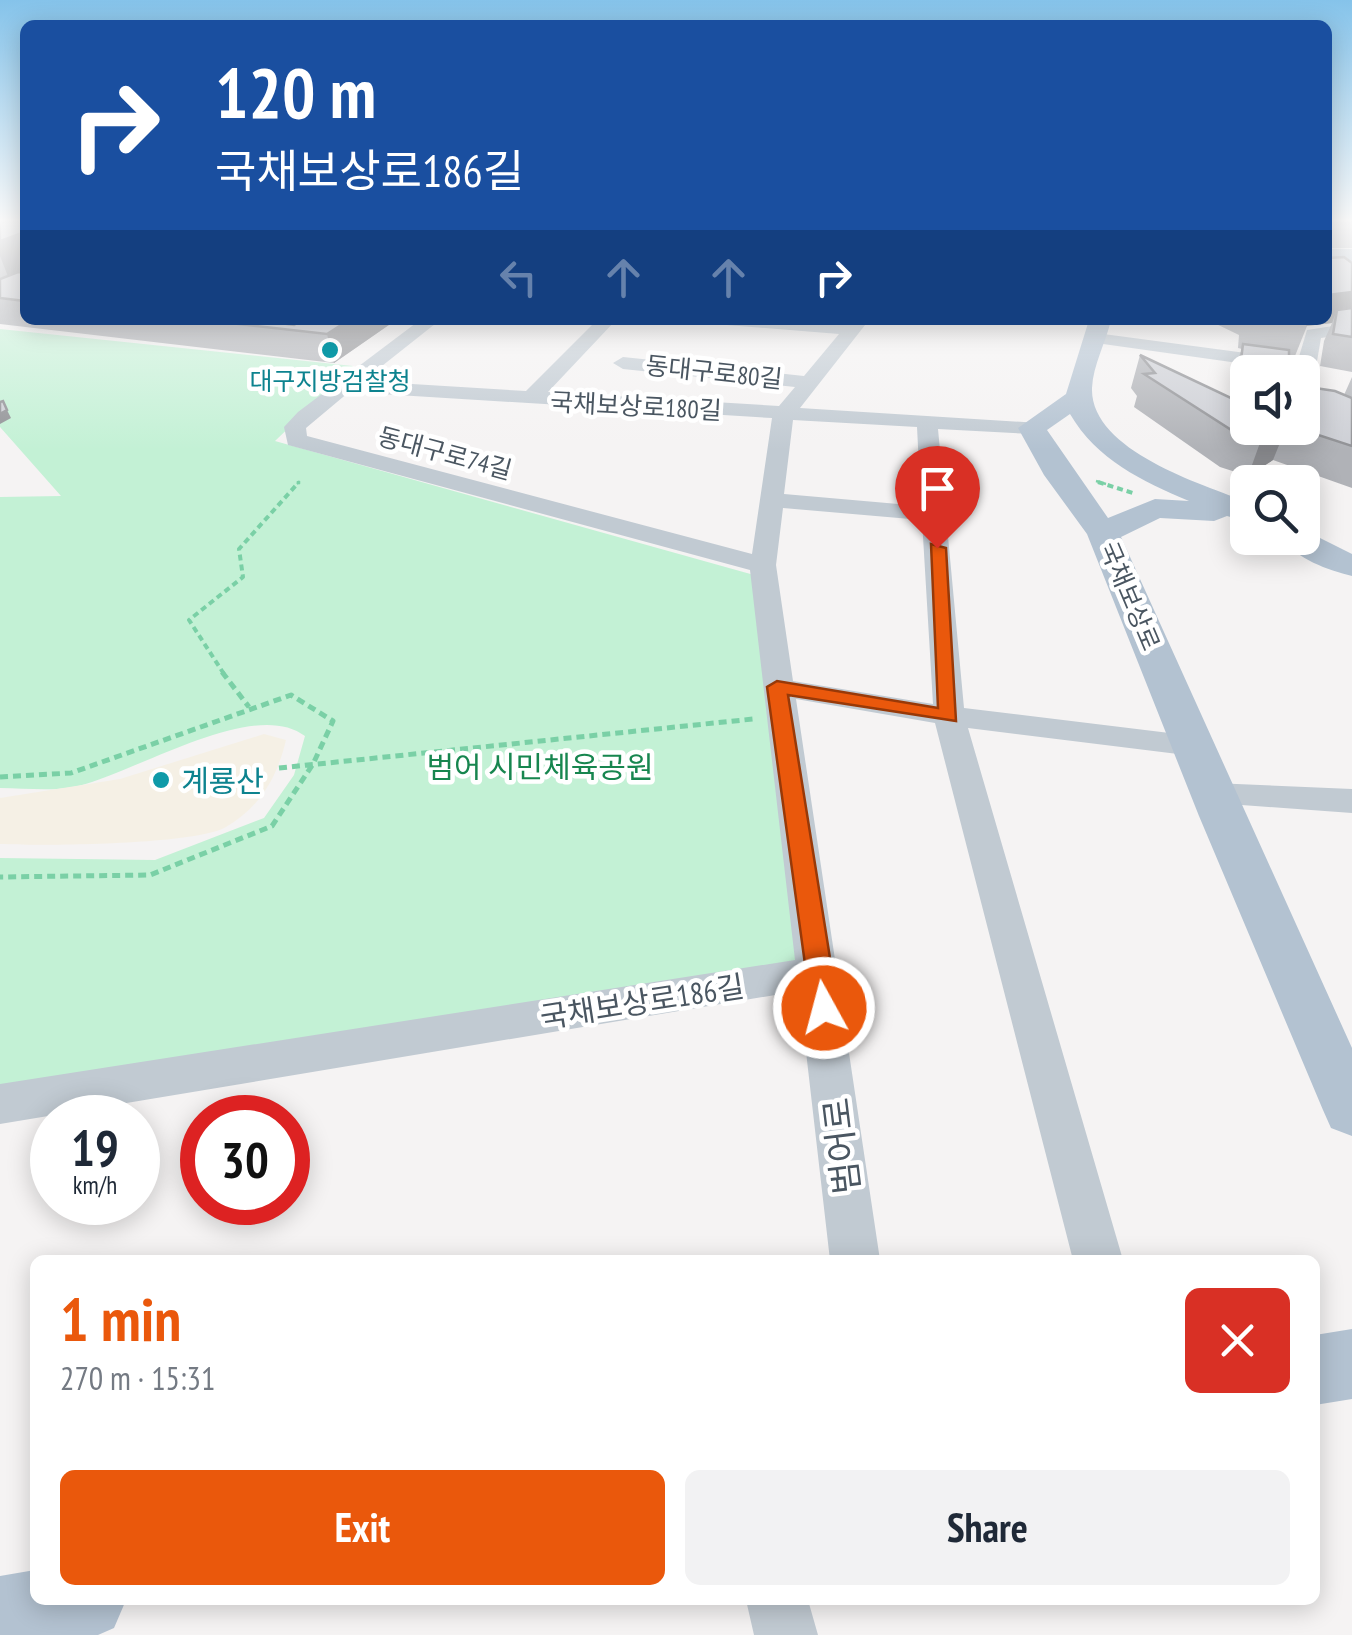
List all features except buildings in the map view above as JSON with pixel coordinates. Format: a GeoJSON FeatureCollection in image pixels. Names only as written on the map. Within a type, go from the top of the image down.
{"type":"FeatureCollection","features":[{"type":"Feature","properties":{"kind":"main road"},"geometry":{"type":"LineString","coordinates":[[1098,329],[1079,396],[1094,433],[1135,480],[1230,509]]}},
{"type":"Feature","properties":{"kind":"main road"},"geometry":{"type":"LineString","coordinates":[[1079,396],[1032,428],[1058,475],[1103,533],[1155,508],[1230,513]]}},
{"type":"Feature","properties":{"kind":"main road","name":"국채보상로"},"geometry":{"type":"LineString","coordinates":[[1135,480],[1107,504],[1103,533],[1212,794],[1352,1110]]}},
{"type":"Feature","properties":{"kind":"main road"},"geometry":{"type":"LineString","coordinates":[[1320,536],[1352,544]]}},
{"type":"Feature","properties":{"kind":"main road"},"geometry":{"type":"LineString","coordinates":[[1320,553],[1352,566]]}},
{"type":"Feature","properties":{"kind":"main road"},"geometry":{"type":"LineString","coordinates":[[1320,1369],[1352,1364]]}},
{"type":"Feature","properties":{"kind":"main road"},"geometry":{"type":"LineString","coordinates":[[0,1616],[59,1605]]}},
{"type":"Feature","properties":{"kind":"street","name":"동대구로74길"},"geometry":{"type":"LineString","coordinates":[[425,325],[294,426],[296,440],[763,565]]}},
{"type":"Feature","properties":{"kind":"street"},"geometry":{"type":"LineString","coordinates":[[529,400],[602,325]]}},
{"type":"Feature","properties":{"kind":"street","name":"동대구로80길"},"geometry":{"type":"LineString","coordinates":[[779,702],[763,565],[783,415],[856,325]]}},
{"type":"Feature","properties":{"kind":"street"},"geometry":{"type":"LineString","coordinates":[[1309,355],[1314,334],[1352,328]]}},
{"type":"Feature","properties":{"kind":"street"},"geometry":{"type":"LineString","coordinates":[[1098,329],[1240,355]]}},
{"type":"Feature","properties":{"kind":"street","name":"동대구로80길"},"geometry":{"type":"LineString","coordinates":[[624,363],[806,382]]}},
{"type":"Feature","properties":{"kind":"street","name":"국채보상로180길"},"geometry":{"type":"LineString","coordinates":[[346,386],[1032,428]]}},
{"type":"Feature","properties":{"kind":"street"},"geometry":{"type":"LineString","coordinates":[[1320,413],[1352,431]]}},
{"type":"Feature","properties":{"kind":"street"},"geometry":{"type":"LineString","coordinates":[[927,423],[949,716],[1097,1255]]}},
{"type":"Feature","properties":{"kind":"street"},"geometry":{"type":"LineString","coordinates":[[771,500],[935,514]]}},
{"type":"Feature","properties":{"kind":"street"},"geometry":{"type":"LineString","coordinates":[[820,972],[779,702],[949,716],[1194,746]]}},
{"type":"Feature","properties":{"kind":"street"},"geometry":{"type":"LineString","coordinates":[[1212,794],[1352,801]]}},
{"type":"Feature","properties":{"kind":"street","name":"국채보상로186길"},"geometry":{"type":"LineString","coordinates":[[0,1104],[820,972]]}},
{"type":"Feature","properties":{"kind":"street","name":"범어로"},"geometry":{"type":"LineString","coordinates":[[820,972],[854,1255]]}},
{"type":"Feature","properties":{"kind":"street"},"geometry":{"type":"LineString","coordinates":[[778,1605],[786,1635]]}},
{"type":"Feature","properties":{"kind":"path"},"geometry":{"type":"LineString","coordinates":[[1058,475],[1135,480],[1155,508]]}},
{"type":"Feature","properties":{"kind":"path"},"geometry":{"type":"LineString","coordinates":[[249,707],[204,650],[189,620],[242,577],[239,549],[301,480]]}},
{"type":"Feature","properties":{"kind":"path"},"geometry":{"type":"LineString","coordinates":[[0,777],[71,773],[291,695],[334,721],[313,764],[272,826],[150,875],[0,877]]}},
{"type":"Feature","properties":{"kind":"path"},"geometry":{"type":"LineString","coordinates":[[279,768],[779,702]]}},
{"type":"Feature","properties":{"kind":"green space","name":"범어 시민체육공원"},"geometry":{"type":"Polygon","coordinates":[[[0,329],[353,366],[275,441],[754,575],[801,967],[0,1087],[0,858],[155,860],[264,818],[294,775],[305,736],[283,726],[256,725],[194,741],[78,786],[0,788],[0,497],[61,496],[0,427],[0,329]]]}},
{"type":"Feature","properties":{"kind":"sand"},"geometry":{"type":"Polygon","coordinates":[[[264,734],[286,740],[278,767],[258,801],[226,827],[184,838],[152,841],[0,844],[0,798],[120,779],[264,734]]]}},
{"type":"Feature","properties":{"kind":"place","name":"대구지방검찰청"},"geometry":{"type":"Point","coordinates":[330,350]}},
{"type":"Feature","properties":{"kind":"place","name":"계룡산"},"geometry":{"type":"Point","coordinates":[161,780]}},
{"type":"Feature","properties":{"kind":"route"},"geometry":{"type":"LineString","coordinates":[[824,1008],[777,687],[949,716],[937,548]]}}]}
